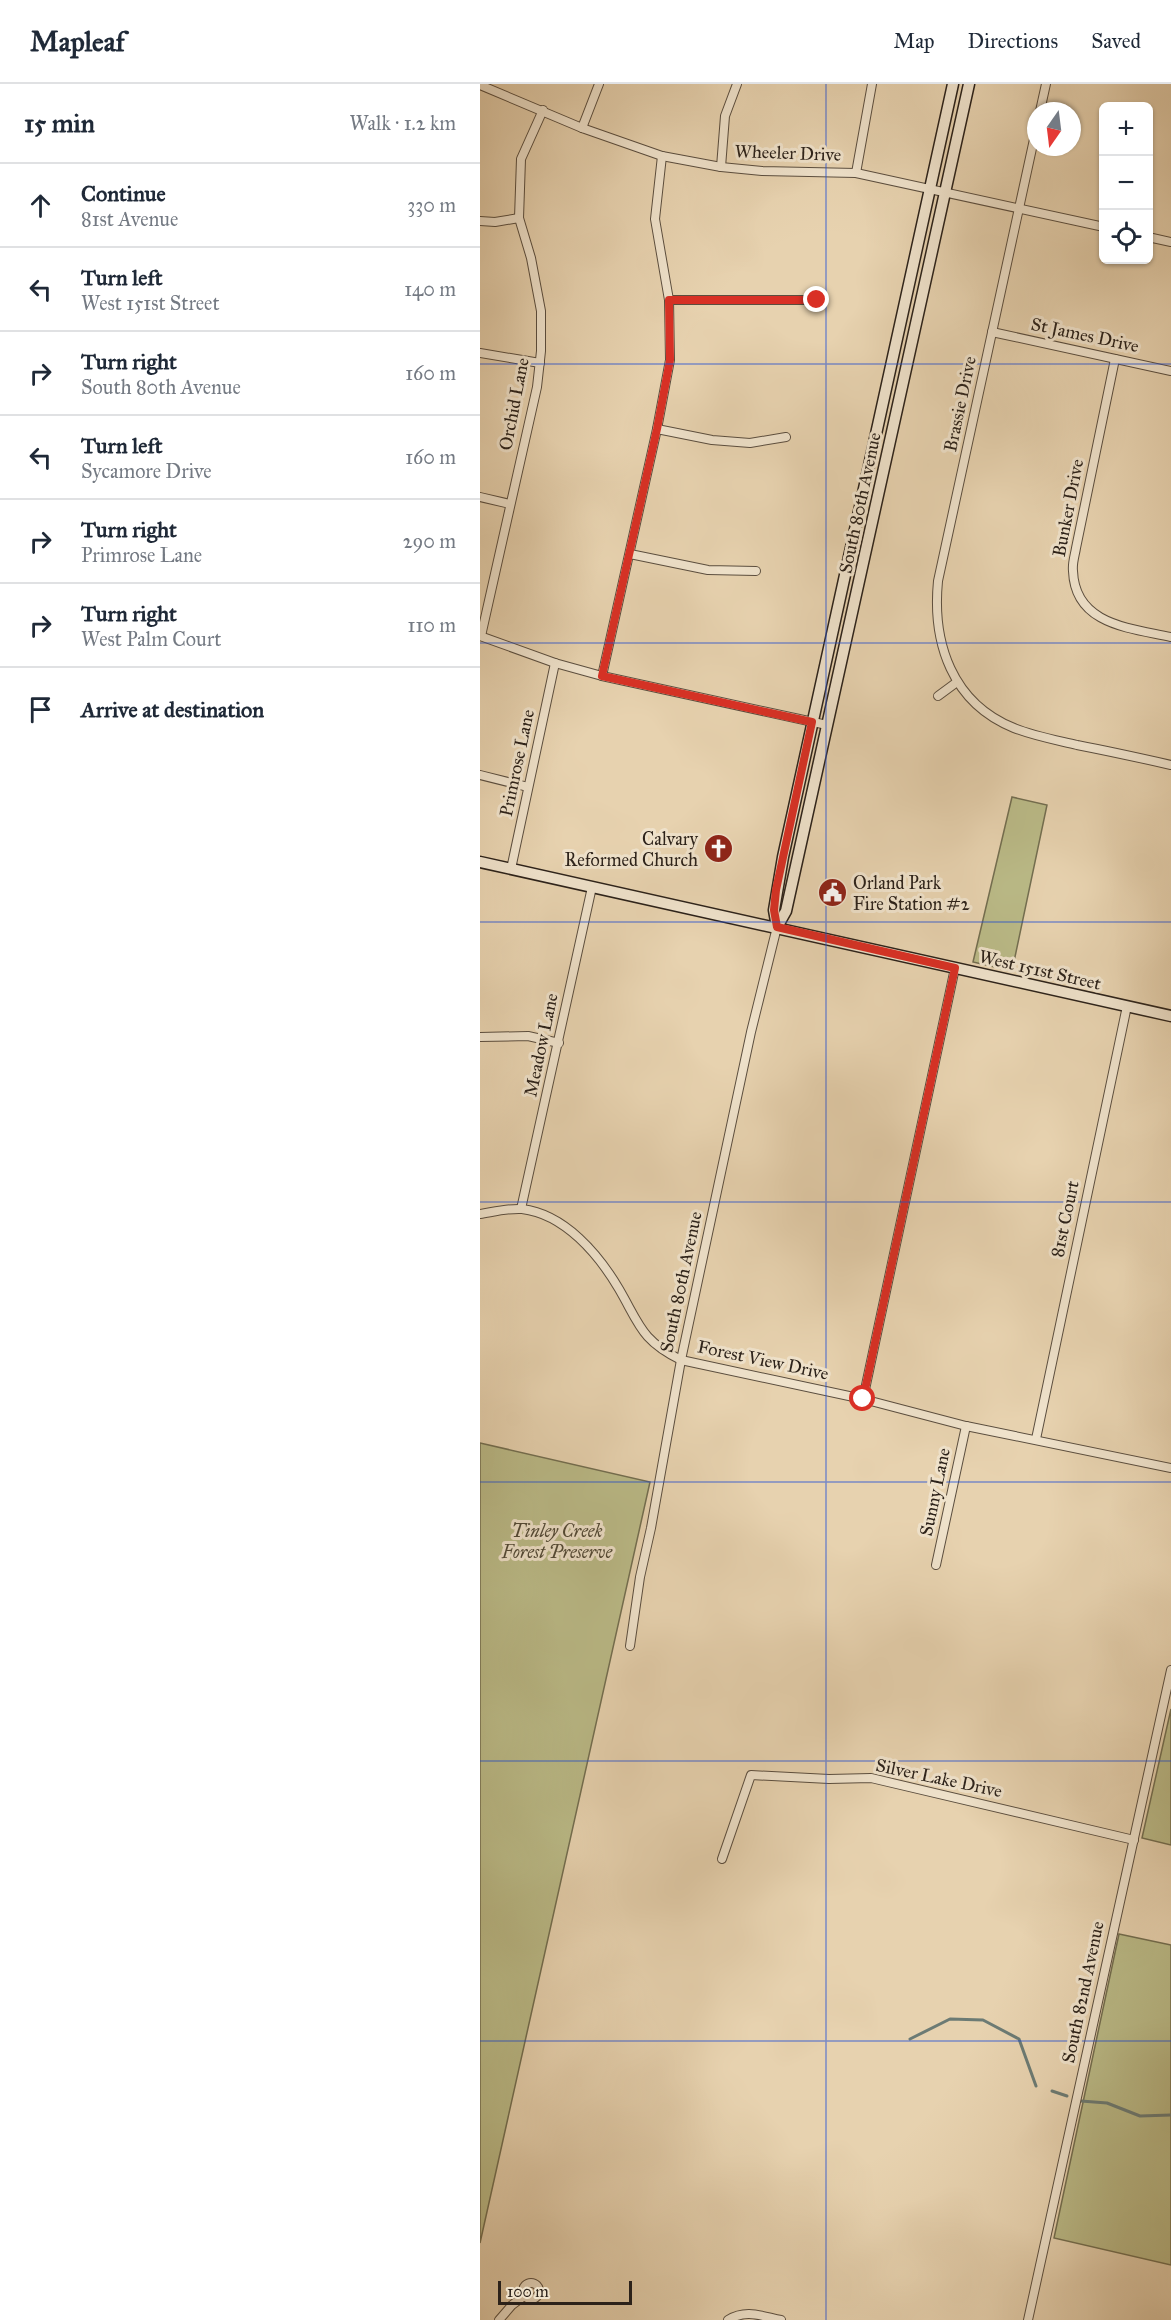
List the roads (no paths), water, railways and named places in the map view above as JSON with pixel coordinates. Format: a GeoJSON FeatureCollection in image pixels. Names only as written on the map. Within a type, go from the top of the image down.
{"type":"FeatureCollection","features":[{"type":"Feature","properties":{"kind":"street"},"geometry":{"type":"LineString","coordinates":[[582,128],[599,84]]}},
{"type":"Feature","properties":{"kind":"street"},"geometry":{"type":"LineString","coordinates":[[721,167],[725,116],[737,84]]}},
{"type":"Feature","properties":{"kind":"street"},"geometry":{"type":"LineString","coordinates":[[856,173],[872,84]]}},
{"type":"Feature","properties":{"kind":"street","name":"South 80th Avenue"},"geometry":{"type":"LineString","coordinates":[[777,927],[774,910],[776,890],[953,84]]}},
{"type":"Feature","properties":{"kind":"street","name":"South 80th Avenue"},"geometry":{"type":"LineString","coordinates":[[630,1646],[640,1578],[681,1359],[751,1032],[777,927],[786,911],[969,84]]}},
{"type":"Feature","properties":{"kind":"street"},"geometry":{"type":"LineString","coordinates":[[1042,102],[1046,84]]}},
{"type":"Feature","properties":{"kind":"street","name":"Wheeler Drive"},"geometry":{"type":"LineString","coordinates":[[480,85],[582,128],[662,156],[721,167],[762,171],[856,173],[1099,226]]}},
{"type":"Feature","properties":{"kind":"street","name":"Orchid Lane"},"geometry":{"type":"LineString","coordinates":[[481,636],[537,387],[540,363],[541,321],[537,281],[519,218],[520,159],[543,110]]}},
{"type":"Feature","properties":{"kind":"street"},"geometry":{"type":"LineString","coordinates":[[602,676],[657,429],[670,360],[669,300],[655,219],[662,156]]}},
{"type":"Feature","properties":{"kind":"street","name":"Brassie Drive"},"geometry":{"type":"LineString","coordinates":[[957,682],[946,661],[939,636],[935,608],[938,581],[1030,156]]}},
{"type":"Feature","properties":{"kind":"street"},"geometry":{"type":"LineString","coordinates":[[480,221],[495,222],[519,218]]}},
{"type":"Feature","properties":{"kind":"street"},"geometry":{"type":"LineString","coordinates":[[1153,238],[1171,242]]}},
{"type":"Feature","properties":{"kind":"street"},"geometry":{"type":"LineString","coordinates":[[669,300],[817,300]]}},
{"type":"Feature","properties":{"kind":"street","name":"St James Drive"},"geometry":{"type":"LineString","coordinates":[[992,332],[1171,371]]}},
{"type":"Feature","properties":{"kind":"street"},"geometry":{"type":"LineString","coordinates":[[480,353],[540,363]]}},
{"type":"Feature","properties":{"kind":"street","name":"Bunker Drive"},"geometry":{"type":"LineString","coordinates":[[1115,359],[1073,571],[1082,601],[1092,613],[1114,624],[1171,637]]}},
{"type":"Feature","properties":{"kind":"street"},"geometry":{"type":"LineString","coordinates":[[657,429],[712,440],[750,443],[786,437]]}},
{"type":"Feature","properties":{"kind":"street"},"geometry":{"type":"LineString","coordinates":[[480,497],[510,504]]}},
{"type":"Feature","properties":{"kind":"street"},"geometry":{"type":"LineString","coordinates":[[630,554],[708,570],[756,571]]}},
{"type":"Feature","properties":{"kind":"street"},"geometry":{"type":"LineString","coordinates":[[481,636],[555,663],[602,676],[827,725]]}},
{"type":"Feature","properties":{"kind":"street","name":"Primrose Lane"},"geometry":{"type":"LineString","coordinates":[[511,869],[555,663]]}},
{"type":"Feature","properties":{"kind":"street"},"geometry":{"type":"LineString","coordinates":[[938,696],[957,682],[991,715],[1013,728],[1037,736],[1171,765]]}},
{"type":"Feature","properties":{"kind":"street"},"geometry":{"type":"LineString","coordinates":[[480,776],[528,787]]}},
{"type":"Feature","properties":{"kind":"street","name":"West 151st Street"},"geometry":{"type":"LineString","coordinates":[[480,862],[1171,1016]]}},
{"type":"Feature","properties":{"kind":"street","name":"Meadow Lane"},"geometry":{"type":"LineString","coordinates":[[521,1209],[592,886]]}},
{"type":"Feature","properties":{"kind":"street"},"geometry":{"type":"LineString","coordinates":[[863,1399],[955,968]]}},
{"type":"Feature","properties":{"kind":"street","name":"81st Court"},"geometry":{"type":"LineString","coordinates":[[1036,1439],[1127,1006]]}},
{"type":"Feature","properties":{"kind":"street"},"geometry":{"type":"LineString","coordinates":[[480,1037],[528,1036],[559,1043]]}},
{"type":"Feature","properties":{"kind":"street","name":"Forest View Drive"},"geometry":{"type":"LineString","coordinates":[[480,1214],[521,1209],[557,1222],[591,1249],[619,1290],[643,1333],[661,1350],[681,1359],[863,1399],[966,1426],[1171,1468]]}},
{"type":"Feature","properties":{"kind":"street","name":"Sunny Lane"},"geometry":{"type":"LineString","coordinates":[[936,1565],[966,1426]]}},
{"type":"Feature","properties":{"kind":"street","name":"South 82nd Avenue"},"geometry":{"type":"LineString","coordinates":[[1028,2320],[1171,1670]]}},
{"type":"Feature","properties":{"kind":"street","name":"Silver Lake Drive"},"geometry":{"type":"LineString","coordinates":[[722,1859],[751,1775],[829,1779],[871,1778],[1134,1840]]}},
{"type":"Feature","properties":{"kind":"street"},"geometry":{"type":"LineString","coordinates":[[499,2320],[512,2305],[524,2296]]}},
{"type":"Feature","properties":{"kind":"street"},"geometry":{"type":"LineString","coordinates":[[728,2320],[738,2313],[747,2312],[781,2320]]}},
{"type":"Feature","properties":{"kind":"waterway"},"geometry":{"type":"LineString","coordinates":[[910,2039],[950,2019],[983,2020],[1019,2039],[1036,2086]]}},
{"type":"Feature","properties":{"kind":"waterway"},"geometry":{"type":"LineString","coordinates":[[1052,2091],[1067,2096]]}},
{"type":"Feature","properties":{"kind":"waterway"},"geometry":{"type":"LineString","coordinates":[[1081,2101],[1107,2103],[1140,2116],[1171,2115]]}},
{"type":"Feature","properties":{"kind":"place","name":"Calvary Reformed Church"},"geometry":{"type":"Point","coordinates":[719,849]}},
{"type":"Feature","properties":{"kind":"place","name":"Orland Park Fire Station #2"},"geometry":{"type":"Point","coordinates":[832,893]}},
{"type":"Feature","properties":{"kind":"park label","name":"Tinley Creek Forest Preserve"},"geometry":{"type":"Point","coordinates":[557,1541]}}]}
